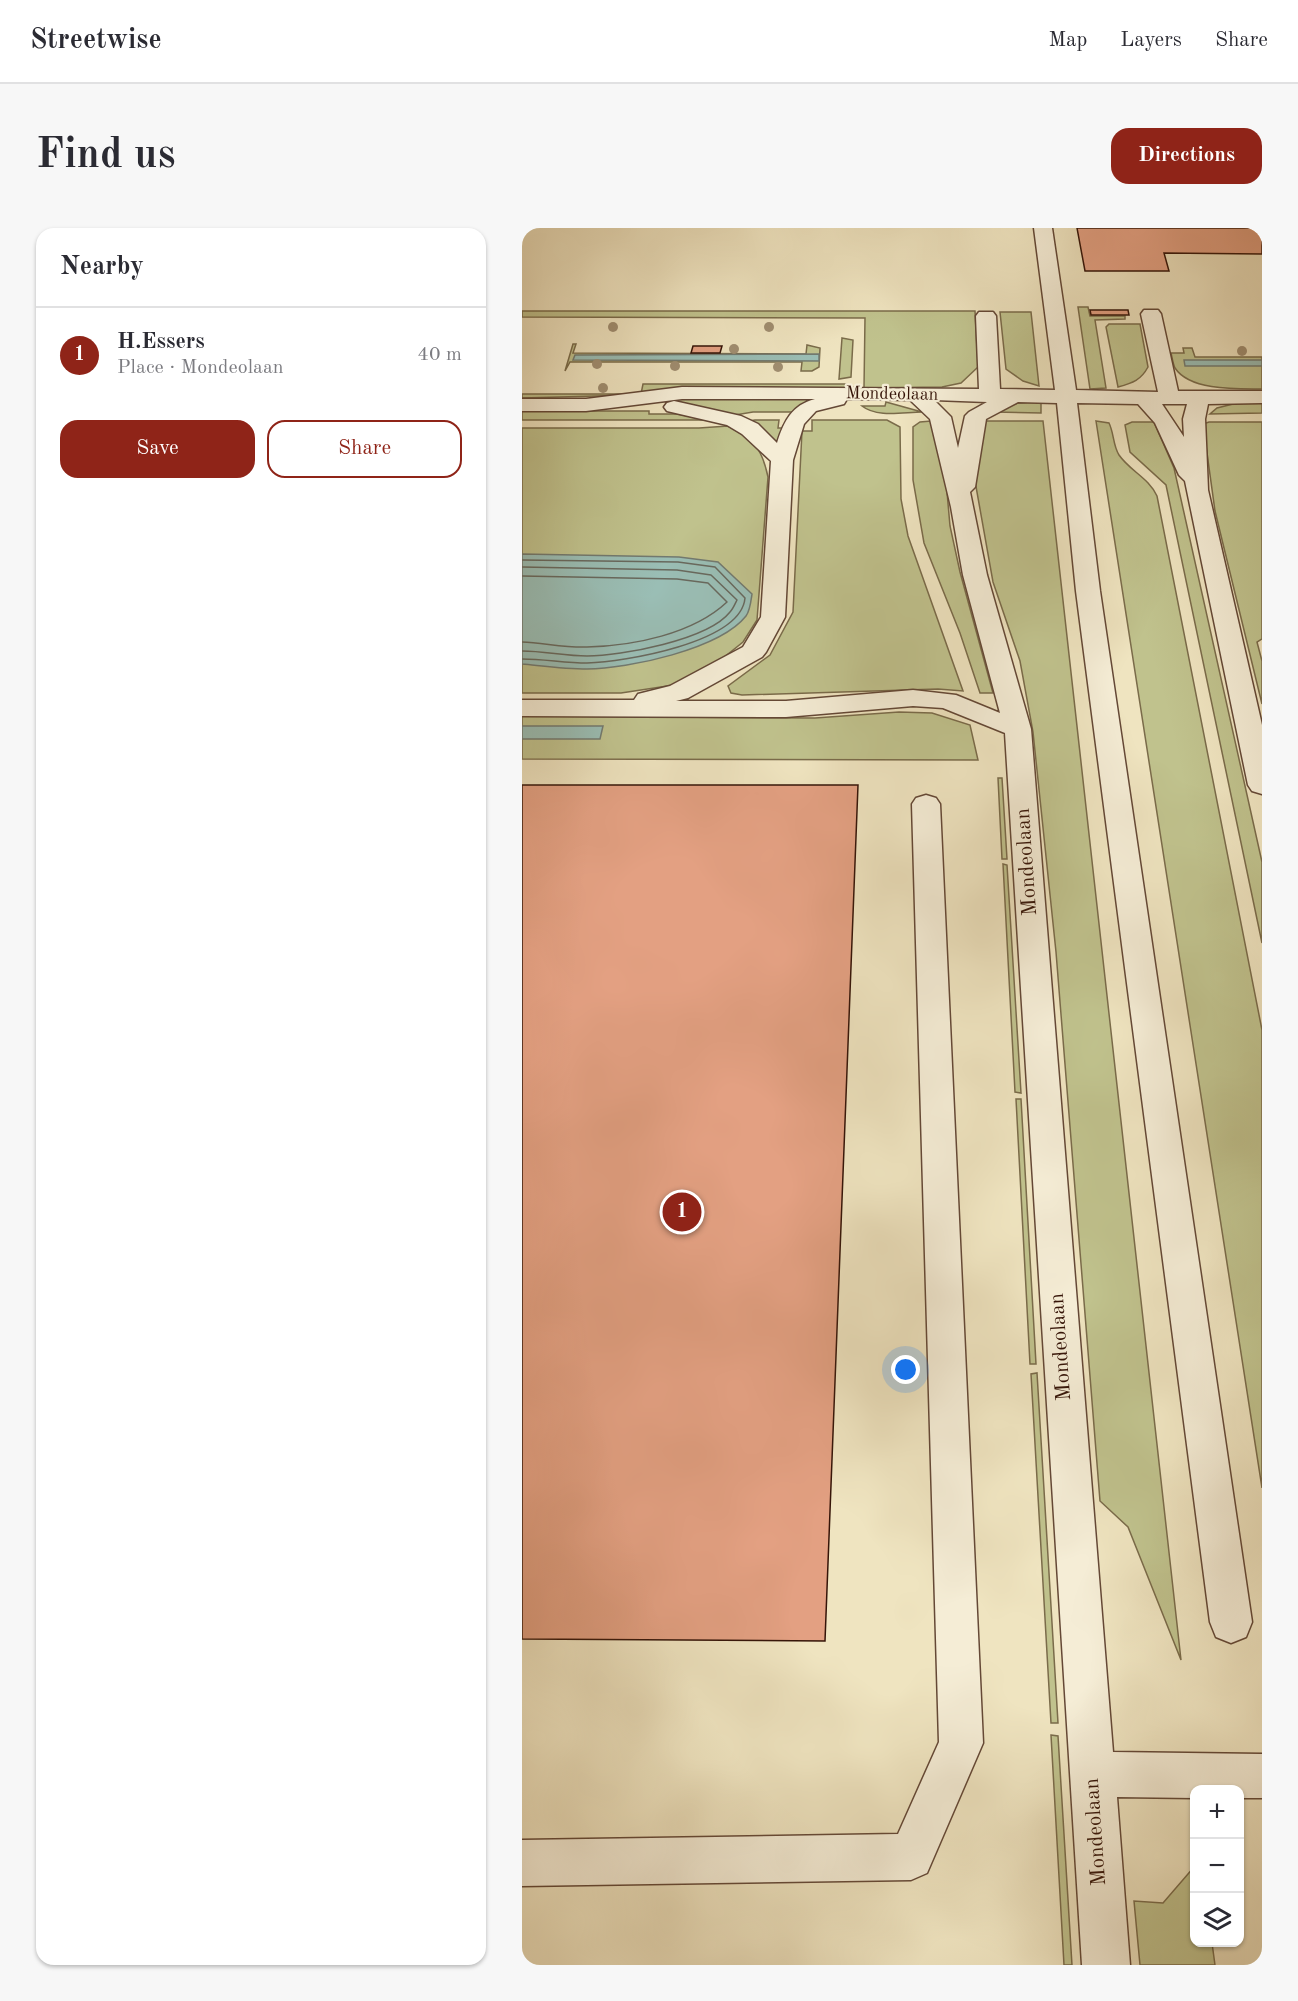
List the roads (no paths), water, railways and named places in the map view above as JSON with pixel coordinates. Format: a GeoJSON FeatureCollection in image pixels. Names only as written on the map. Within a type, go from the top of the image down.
{"type":"FeatureCollection","features":[{"type":"Feature","properties":{"kind":"street"},"geometry":{"type":"LineString","coordinates":[[1043,228],[1088,591],[1231,1622]]}},
{"type":"Feature","properties":{"kind":"street"},"geometry":{"type":"LineString","coordinates":[[1151,314],[1169,397]]}},
{"type":"Feature","properties":{"kind":"street"},"geometry":{"type":"LineString","coordinates":[[986,316],[990,396]]}},
{"type":"Feature","properties":{"kind":"street","name":"Mondeolaan"},"geometry":{"type":"LineString","coordinates":[[522,405],[586,405],[682,393],[886,393],[1143,398],[1262,397]]}},
{"type":"Feature","properties":{"kind":"street"},"geometry":{"type":"LineString","coordinates":[[610,709],[679,692],[753,652],[773,617],[782,460],[794,422],[809,406],[886,393]]}},
{"type":"Feature","properties":{"kind":"street"},"geometry":{"type":"LineString","coordinates":[[916,394],[940,417],[962,507]]}},
{"type":"Feature","properties":{"kind":"street"},"geometry":{"type":"LineString","coordinates":[[962,507],[971,434],[976,416],[1013,396]]}},
{"type":"Feature","properties":{"kind":"street"},"geometry":{"type":"LineString","coordinates":[[1199,397],[1194,418],[1197,490],[1262,785]]}},
{"type":"Feature","properties":{"kind":"street"},"geometry":{"type":"LineString","coordinates":[[1143,398],[1164,418],[1197,490]]}},
{"type":"Feature","properties":{"kind":"street"},"geometry":{"type":"LineString","coordinates":[[586,405],[680,407],[734,420],[750,429],[782,460]]}},
{"type":"Feature","properties":{"kind":"street","name":"Mondeolaan"},"geometry":{"type":"LineString","coordinates":[[962,507],[975,575],[1018,729],[1106,1965]]}},
{"type":"Feature","properties":{"kind":"street"},"geometry":{"type":"LineString","coordinates":[[522,708],[786,709],[913,698],[948,701],[1018,729]]}},
{"type":"Feature","properties":{"kind":"street"},"geometry":{"type":"LineString","coordinates":[[522,1863],[910,1857],[961,1743],[926,804]]}},
{"type":"Feature","properties":{"kind":"street"},"geometry":{"type":"LineString","coordinates":[[1092,1774],[1262,1776]]}},
{"type":"Feature","properties":{"kind":"water"},"geometry":{"type":"Polygon","coordinates":[[[819,354],[819,361],[573,360],[575,355],[819,354]]]}},
{"type":"Feature","properties":{"kind":"water"},"geometry":{"type":"Polygon","coordinates":[[[1184,360],[1262,360],[1262,366],[1185,366],[1184,360]]]}},
{"type":"Feature","properties":{"kind":"water"},"geometry":{"type":"Polygon","coordinates":[[[522,554],[679,557],[718,562],[752,594],[750,606],[746,616],[733,628],[716,638],[672,655],[605,668],[562,668],[522,664],[522,554]]]}},
{"type":"Feature","properties":{"kind":"water"},"geometry":{"type":"Polygon","coordinates":[[[522,726],[603,726],[600,739],[522,739],[522,726]]]}},
{"type":"Feature","properties":{"kind":"place","name":"H.Essers"},"geometry":{"type":"Point","coordinates":[682,1212]}}]}
